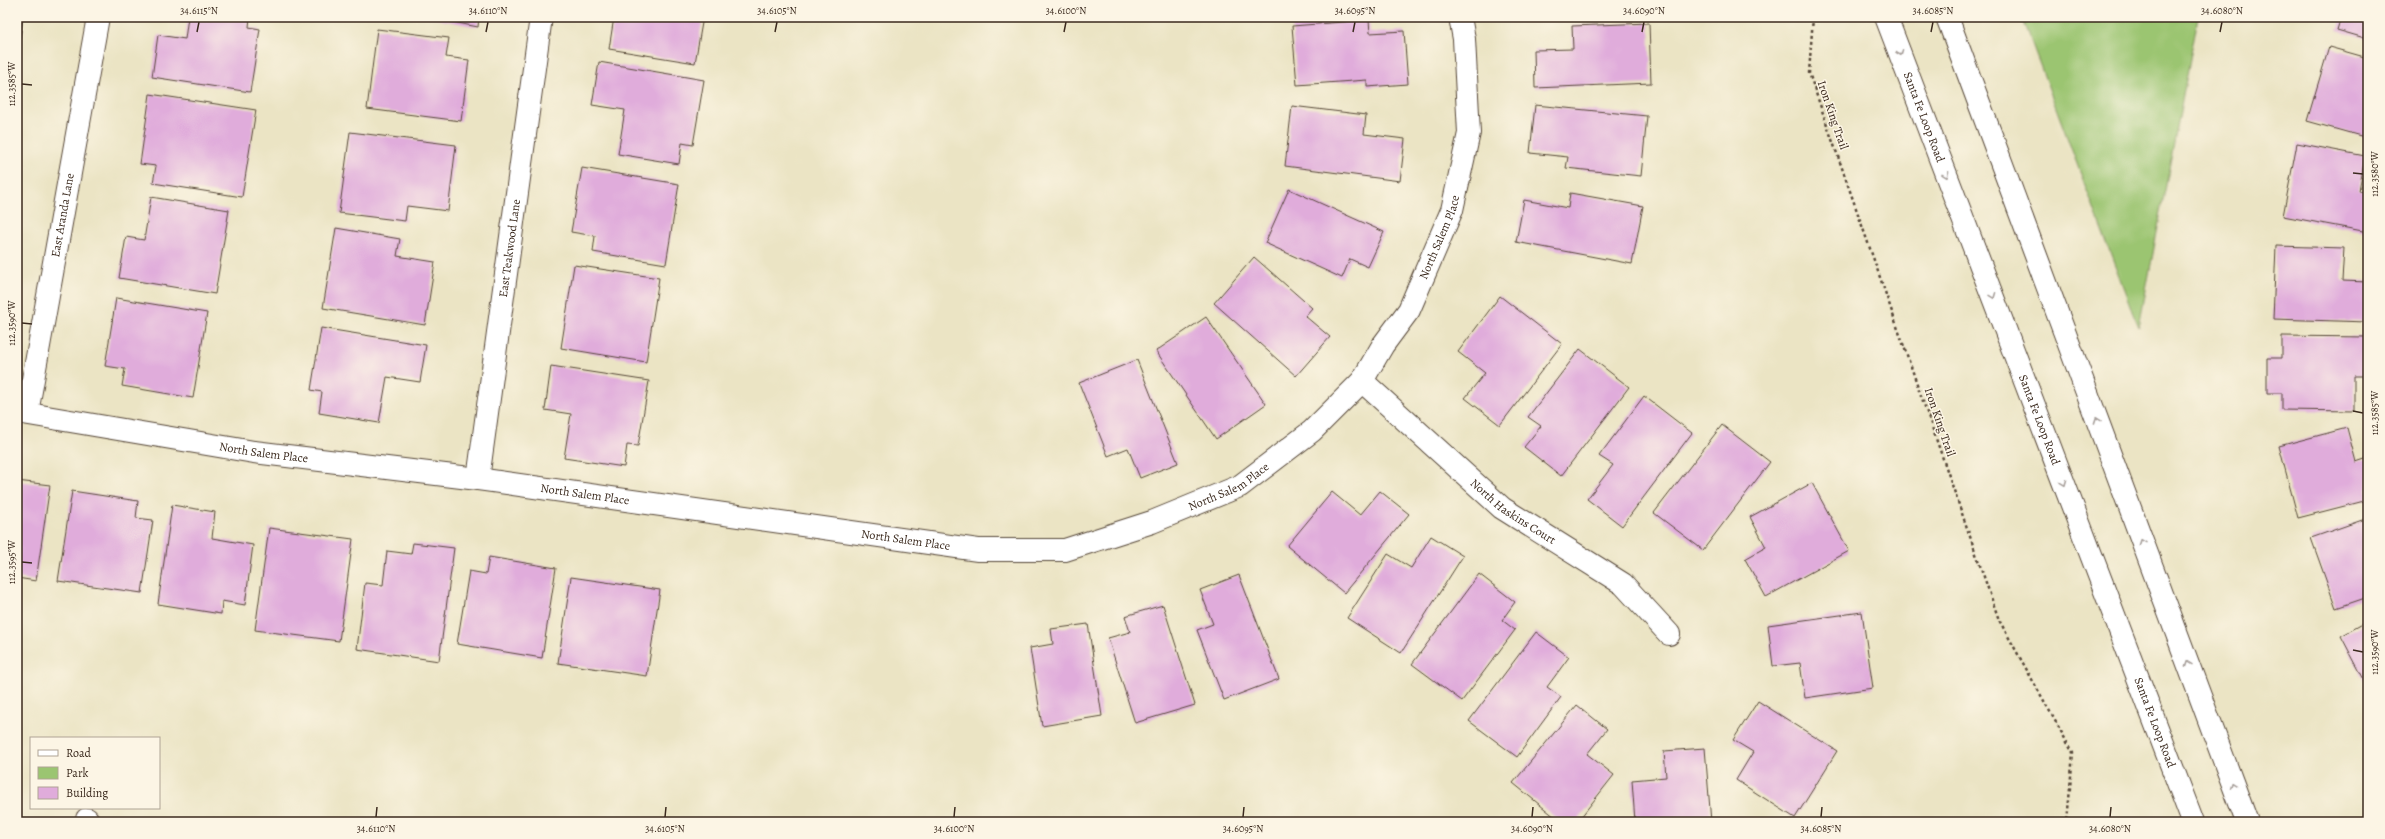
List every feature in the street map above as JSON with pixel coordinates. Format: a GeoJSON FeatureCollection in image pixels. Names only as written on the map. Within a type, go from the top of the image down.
{"type":"FeatureCollection","features":[{"type":"Feature","properties":{"kind":"street","name":"East Aranda Lane"},"geometry":{"type":"LineString","coordinates":[[22,412],[98,17]]}},
{"type":"Feature","properties":{"kind":"street","name":"East Teakwood Lane"},"geometry":{"type":"LineString","coordinates":[[478,479],[541,17]]}},
{"type":"Feature","properties":{"kind":"street","name":"North Salem Place"},"geometry":{"type":"LineString","coordinates":[[22,412],[254,452],[478,479],[978,550],[1065,550],[1152,522],[1240,486],[1312,430],[1362,381],[1383,345],[1409,310],[1452,210],[1469,133],[1464,39],[1460,17]]}},
{"type":"Feature","properties":{"kind":"street","name":"Santa Fe Loop Road"},"geometry":{"type":"LineString","coordinates":[[1886,17],[2193,822]]}},
{"type":"Feature","properties":{"kind":"street"},"geometry":{"type":"LineString","coordinates":[[1947,17],[2247,822]]}},
{"type":"Feature","properties":{"kind":"street","name":"North Haskins Court"},"geometry":{"type":"LineString","coordinates":[[1362,381],[1502,508],[1623,584],[1669,634]]}},
{"type":"Feature","properties":{"kind":"path","name":"Iron King Trail"},"geometry":{"type":"LineString","coordinates":[[1813,17],[1809,73],[1999,620],[2073,753],[2067,822]]}},
{"type":"Feature","properties":{"kind":"green space"},"geometry":{"type":"Polygon","coordinates":[[[2022,17],[2198,17],[2139,327],[2131,308],[2022,17]]]}},
{"type":"Feature","properties":{"kind":"building"},"geometry":{"type":"Polygon","coordinates":[[[17,17],[23,17],[18,52],[17,52],[17,17]]]}},
{"type":"Feature","properties":{"kind":"building"},"geometry":{"type":"Polygon","coordinates":[[[188,17],[250,17],[249,27],[260,29],[250,92],[152,77],[158,35],[185,39],[188,17]]]}},
{"type":"Feature","properties":{"kind":"building"},"geometry":{"type":"Polygon","coordinates":[[[427,17],[479,17],[478,27],[427,17]]]}},
{"type":"Feature","properties":{"kind":"building"},"geometry":{"type":"Polygon","coordinates":[[[614,17],[703,17],[695,63],[609,49],[614,17]]]}},
{"type":"Feature","properties":{"kind":"building"},"geometry":{"type":"Polygon","coordinates":[[[2341,17],[2368,17],[2368,39],[2337,30],[2341,17]]]}},
{"type":"Feature","properties":{"kind":"building"},"geometry":{"type":"Polygon","coordinates":[[[1369,20],[1370,33],[1404,31],[1408,84],[1367,87],[1367,80],[1297,85],[1292,26],[1369,20]]]}},
{"type":"Feature","properties":{"kind":"building"},"geometry":{"type":"Polygon","coordinates":[[[1649,23],[1651,83],[1535,88],[1534,50],[1573,49],[1572,26],[1649,23]]]}},
{"type":"Feature","properties":{"kind":"building"},"geometry":{"type":"Polygon","coordinates":[[[377,29],[449,38],[446,57],[469,60],[461,121],[367,109],[377,29]]]}},
{"type":"Feature","properties":{"kind":"building"},"geometry":{"type":"Polygon","coordinates":[[[2329,47],[2368,58],[2368,138],[2307,121],[2329,47]]]}},
{"type":"Feature","properties":{"kind":"building"},"geometry":{"type":"Polygon","coordinates":[[[599,62],[704,80],[693,145],[682,143],[679,164],[618,154],[625,110],[592,105],[599,62]]]}},
{"type":"Feature","properties":{"kind":"building"},"geometry":{"type":"Polygon","coordinates":[[[150,94],[256,110],[242,197],[153,183],[156,166],[140,164],[150,94]]]}},
{"type":"Feature","properties":{"kind":"building"},"geometry":{"type":"Polygon","coordinates":[[[1535,105],[1647,116],[1641,176],[1566,168],[1568,157],[1530,153],[1535,105]]]}},
{"type":"Feature","properties":{"kind":"building"},"geometry":{"type":"Polygon","coordinates":[[[1292,106],[1366,115],[1364,134],[1405,139],[1400,181],[1285,166],[1292,106]]]}},
{"type":"Feature","properties":{"kind":"building"},"geometry":{"type":"Polygon","coordinates":[[[350,132],[456,145],[448,211],[407,206],[405,221],[339,213],[350,132]]]}},
{"type":"Feature","properties":{"kind":"building"},"geometry":{"type":"Polygon","coordinates":[[[2297,143],[2365,156],[2359,191],[2368,192],[2368,232],[2283,216],[2297,143]]]}},
{"type":"Feature","properties":{"kind":"building"},"geometry":{"type":"Polygon","coordinates":[[[582,168],[679,184],[666,264],[593,252],[595,236],[571,232],[582,168]]]}},
{"type":"Feature","properties":{"kind":"building"},"geometry":{"type":"Polygon","coordinates":[[[1289,189],[1384,232],[1368,267],[1350,259],[1342,278],[1265,243],[1289,189]]]}},
{"type":"Feature","properties":{"kind":"building"},"geometry":{"type":"Polygon","coordinates":[[[1570,193],[1643,206],[1632,264],[1516,242],[1524,200],[1568,208],[1570,193]]]}},
{"type":"Feature","properties":{"kind":"building"},"geometry":{"type":"Polygon","coordinates":[[[151,197],[229,210],[215,294],[119,278],[126,237],[144,240],[151,197]]]}},
{"type":"Feature","properties":{"kind":"building"},"geometry":{"type":"Polygon","coordinates":[[[336,228],[400,239],[397,256],[435,262],[425,325],[323,308],[336,228]]]}},
{"type":"Feature","properties":{"kind":"building"},"geometry":{"type":"Polygon","coordinates":[[[2276,246],[2344,248],[2342,281],[2368,282],[2368,322],[2273,319],[2276,246]]]}},
{"type":"Feature","properties":{"kind":"building"},"geometry":{"type":"Polygon","coordinates":[[[1254,257],[1312,308],[1305,316],[1330,337],[1296,376],[1214,303],[1254,257]]]}},
{"type":"Feature","properties":{"kind":"building"},"geometry":{"type":"Polygon","coordinates":[[[574,265],[659,278],[646,362],[561,348],[574,265]]]}},
{"type":"Feature","properties":{"kind":"building"},"geometry":{"type":"Polygon","coordinates":[[[1500,296],[1562,344],[1500,425],[1465,398],[1485,373],[1458,352],[1500,296]]]}},
{"type":"Feature","properties":{"kind":"building"},"geometry":{"type":"Polygon","coordinates":[[[116,298],[207,313],[193,398],[122,386],[125,369],[105,366],[116,298]]]}},
{"type":"Feature","properties":{"kind":"building"},"geometry":{"type":"Polygon","coordinates":[[[1206,317],[1266,404],[1216,439],[1156,351],[1206,317]]]}},
{"type":"Feature","properties":{"kind":"building"},"geometry":{"type":"Polygon","coordinates":[[[321,328],[426,345],[420,382],[387,377],[379,423],[319,413],[322,392],[311,390],[321,328]]]}},
{"type":"Feature","properties":{"kind":"building"},"geometry":{"type":"Polygon","coordinates":[[[2282,336],[2368,337],[2368,376],[2354,376],[2354,411],[2282,410],[2282,393],[2267,393],[2267,358],[2282,358],[2282,336]]]}},
{"type":"Feature","properties":{"kind":"building"},"geometry":{"type":"Polygon","coordinates":[[[1580,349],[1629,387],[1561,476],[1524,447],[1541,426],[1528,417],[1580,349]]]}},
{"type":"Feature","properties":{"kind":"building"},"geometry":{"type":"Polygon","coordinates":[[[1137,360],[1178,463],[1140,478],[1128,448],[1108,456],[1079,383],[1137,360]]]}},
{"type":"Feature","properties":{"kind":"building"},"geometry":{"type":"Polygon","coordinates":[[[551,366],[649,381],[638,446],[627,445],[624,467],[564,458],[571,414],[545,410],[551,366]]]}},
{"type":"Feature","properties":{"kind":"building"},"geometry":{"type":"Polygon","coordinates":[[[1644,396],[1692,433],[1622,526],[1587,499],[1613,465],[1599,456],[1644,396]]]}},
{"type":"Feature","properties":{"kind":"building"},"geometry":{"type":"Polygon","coordinates":[[[1722,425],[1770,462],[1703,550],[1654,513],[1722,425]]]}},
{"type":"Feature","properties":{"kind":"building"},"geometry":{"type":"Polygon","coordinates":[[[2347,428],[2356,462],[2368,458],[2368,500],[2298,518],[2279,446],[2347,428]]]}},
{"type":"Feature","properties":{"kind":"building"},"geometry":{"type":"Polygon","coordinates":[[[17,481],[50,485],[36,581],[17,578],[17,481]]]}},
{"type":"Feature","properties":{"kind":"building"},"geometry":{"type":"Polygon","coordinates":[[[1812,483],[1849,551],[1766,597],[1745,559],[1766,547],[1750,517],[1812,483]]]}},
{"type":"Feature","properties":{"kind":"building"},"geometry":{"type":"Polygon","coordinates":[[[72,491],[138,501],[136,518],[153,520],[142,593],[58,581],[72,491]]]}},
{"type":"Feature","properties":{"kind":"building"},"geometry":{"type":"Polygon","coordinates":[[[1380,491],[1409,514],[1344,593],[1287,546],[1332,492],[1360,515],[1380,491]]]}},
{"type":"Feature","properties":{"kind":"building"},"geometry":{"type":"Polygon","coordinates":[[[172,505],[215,512],[212,538],[253,545],[245,605],[222,601],[221,614],[158,604],[172,505]]]}},
{"type":"Feature","properties":{"kind":"building"},"geometry":{"type":"Polygon","coordinates":[[[2368,518],[2368,597],[2336,608],[2311,538],[2368,518]]]}},
{"type":"Feature","properties":{"kind":"building"},"geometry":{"type":"Polygon","coordinates":[[[269,528],[353,539],[339,641],[255,630],[269,528]]]}},
{"type":"Feature","properties":{"kind":"building"},"geometry":{"type":"Polygon","coordinates":[[[1431,536],[1463,556],[1401,653],[1347,618],[1388,554],[1411,568],[1431,536]]]}},
{"type":"Feature","properties":{"kind":"building"},"geometry":{"type":"Polygon","coordinates":[[[413,543],[454,548],[439,661],[357,649],[365,583],[383,585],[387,551],[411,554],[413,543]]]}},
{"type":"Feature","properties":{"kind":"building"},"geometry":{"type":"Polygon","coordinates":[[[489,557],[556,568],[542,658],[457,644],[469,571],[486,574],[489,557]]]}},
{"type":"Feature","properties":{"kind":"building"},"geometry":{"type":"Polygon","coordinates":[[[1479,574],[1515,602],[1502,620],[1515,630],[1462,701],[1412,664],[1479,574]]]}},
{"type":"Feature","properties":{"kind":"building"},"geometry":{"type":"Polygon","coordinates":[[[1239,575],[1279,679],[1224,700],[1197,630],[1213,624],[1200,590],[1239,575]]]}},
{"type":"Feature","properties":{"kind":"building"},"geometry":{"type":"Polygon","coordinates":[[[571,577],[660,590],[647,676],[558,663],[571,577]]]}},
{"type":"Feature","properties":{"kind":"building"},"geometry":{"type":"Polygon","coordinates":[[[1163,605],[1195,705],[1135,723],[1108,638],[1130,632],[1125,616],[1163,605]]]}},
{"type":"Feature","properties":{"kind":"building"},"geometry":{"type":"Polygon","coordinates":[[[1862,612],[1873,688],[1805,698],[1800,663],[1773,666],[1768,625],[1862,612]]]}},
{"type":"Feature","properties":{"kind":"building"},"geometry":{"type":"Polygon","coordinates":[[[2368,621],[2368,687],[2341,636],[2368,621]]]}},
{"type":"Feature","properties":{"kind":"building"},"geometry":{"type":"Polygon","coordinates":[[[1088,624],[1102,716],[1042,726],[1030,648],[1053,644],[1051,629],[1088,624]]]}},
{"type":"Feature","properties":{"kind":"building"},"geometry":{"type":"Polygon","coordinates":[[[1536,632],[1569,657],[1547,687],[1561,697],[1517,757],[1469,721],[1536,632]]]}},
{"type":"Feature","properties":{"kind":"building"},"geometry":{"type":"Polygon","coordinates":[[[1758,701],[1837,751],[1795,818],[1736,780],[1753,752],[1733,740],[1758,701]]]}},
{"type":"Feature","properties":{"kind":"building"},"geometry":{"type":"Polygon","coordinates":[[[1577,705],[1607,729],[1587,754],[1614,775],[1577,822],[1561,822],[1513,783],[1577,705]]]}},
{"type":"Feature","properties":{"kind":"building"},"geometry":{"type":"Polygon","coordinates":[[[1705,748],[1711,822],[1635,822],[1632,780],[1666,777],[1664,751],[1705,748]]]}}]}
